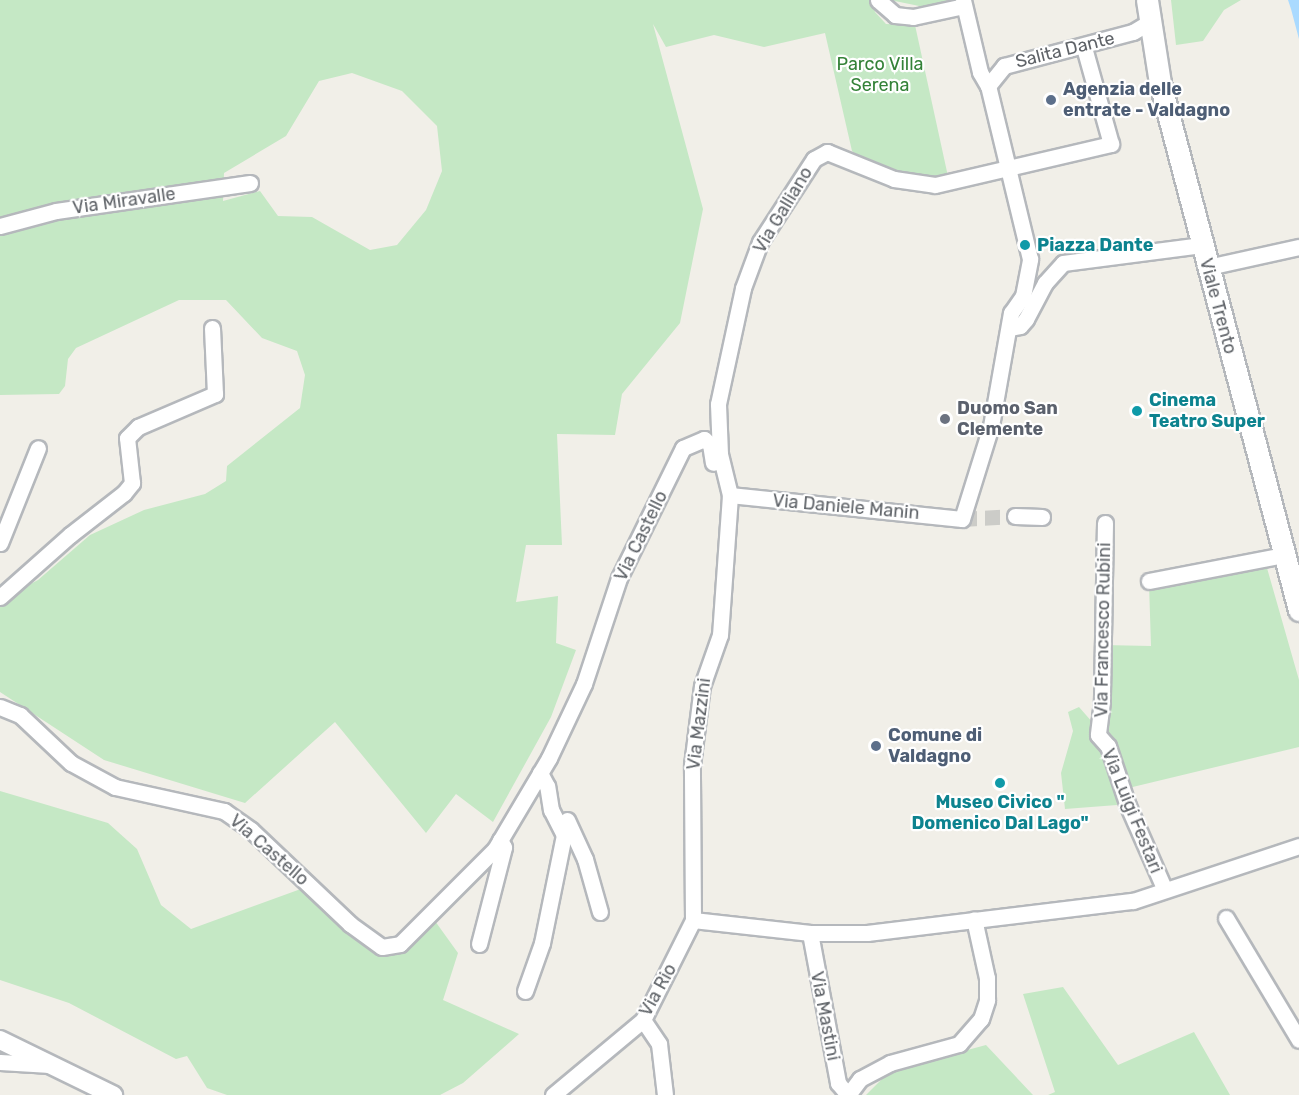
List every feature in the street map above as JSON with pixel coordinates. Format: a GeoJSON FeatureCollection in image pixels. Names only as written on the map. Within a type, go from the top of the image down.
{"type":"FeatureCollection","features":[{"type":"Feature","properties":{"kind":"main road","name":"Viale Trento"},"geometry":{"type":"LineString","coordinates":[[1147,0],[1148,22],[1202,245],[1299,610]]}},
{"type":"Feature","properties":{"kind":"street"},"geometry":{"type":"LineString","coordinates":[[878,0],[895,15],[913,17],[963,3],[980,72],[988,86],[1030,259],[1023,296],[1011,313],[1009,328]]}},
{"type":"Feature","properties":{"kind":"street","name":"Salita Dante"},"geometry":{"type":"LineString","coordinates":[[988,86],[1004,66],[1084,47],[1133,32],[1148,22]]}},
{"type":"Feature","properties":{"kind":"street"},"geometry":{"type":"LineString","coordinates":[[1008,170],[1111,144],[1084,47]]}},
{"type":"Feature","properties":{"kind":"street","name":"Via Galliano"},"geometry":{"type":"LineString","coordinates":[[730,495],[725,477],[718,404],[743,288],[760,242],[814,159],[827,152],[894,179],[935,185],[1008,170]]}},
{"type":"Feature","properties":{"kind":"street","name":"Via Miravalle"},"geometry":{"type":"LineString","coordinates":[[0,226],[56,211],[250,183]]}},
{"type":"Feature","properties":{"kind":"street"},"geometry":{"type":"LineString","coordinates":[[1009,328],[1026,319],[1045,283],[1063,263],[1202,245]]}},
{"type":"Feature","properties":{"kind":"street"},"geometry":{"type":"LineString","coordinates":[[1208,267],[1299,247]]}},
{"type":"Feature","properties":{"kind":"street"},"geometry":{"type":"LineString","coordinates":[[0,597],[70,535],[124,493],[132,483],[127,438],[138,427],[215,394],[212,328]]}},
{"type":"Feature","properties":{"kind":"street","name":"Via Daniele Manin"},"geometry":{"type":"LineString","coordinates":[[730,495],[962,519],[991,426],[1003,349],[1009,328]]}},
{"type":"Feature","properties":{"kind":"street","name":"Via Castello"},"geometry":{"type":"LineString","coordinates":[[0,707],[20,715],[71,763],[116,787],[224,811],[251,830],[350,924],[382,947],[399,944],[500,840],[549,758],[584,684],[619,578],[683,448],[704,439],[710,444],[716,472],[725,477]]}},
{"type":"Feature","properties":{"kind":"street"},"geometry":{"type":"LineString","coordinates":[[0,543],[38,448]]}},
{"type":"Feature","properties":{"kind":"street","name":"Via Mazzini"},"geometry":{"type":"LineString","coordinates":[[693,920],[692,765],[702,686],[720,634],[730,495]]}},
{"type":"Feature","properties":{"kind":"street"},"geometry":{"type":"LineString","coordinates":[[1015,516],[1041,517]]}},
{"type":"Feature","properties":{"kind":"street","name":"Via Francesco Rubini"},"geometry":{"type":"LineString","coordinates":[[1098,735],[1102,701],[1105,523]]}},
{"type":"Feature","properties":{"kind":"street"},"geometry":{"type":"LineString","coordinates":[[1149,581],[1284,555]]}},
{"type":"Feature","properties":{"kind":"street","name":"Via Luigi Festari"},"geometry":{"type":"LineString","coordinates":[[1098,735],[1108,746],[1128,806],[1164,888]]}},
{"type":"Feature","properties":{"kind":"street"},"geometry":{"type":"LineString","coordinates":[[549,758],[553,791],[585,859],[600,912]]}},
{"type":"Feature","properties":{"kind":"street"},"geometry":{"type":"LineString","coordinates":[[525,991],[542,944],[564,835],[551,810],[547,786],[540,773]]}},
{"type":"Feature","properties":{"kind":"street","name":"Via Castello"},"geometry":{"type":"LineString","coordinates":[[479,944],[504,847],[500,840]]}},
{"type":"Feature","properties":{"kind":"street"},"geometry":{"type":"LineString","coordinates":[[693,920],[810,933],[867,933],[1133,901],[1164,888],[1299,846]]}},
{"type":"Feature","properties":{"kind":"street"},"geometry":{"type":"LineString","coordinates":[[1226,918],[1299,1040]]}},
{"type":"Feature","properties":{"kind":"street"},"geometry":{"type":"LineString","coordinates":[[848,1095],[871,1072],[959,1044],[974,1028],[987,1000],[987,978],[974,919]]}},
{"type":"Feature","properties":{"kind":"street","name":"Via Rio"},"geometry":{"type":"LineString","coordinates":[[558,1093],[643,1020],[693,920]]}},
{"type":"Feature","properties":{"kind":"street","name":"Via Mastini"},"geometry":{"type":"LineString","coordinates":[[810,933],[838,1083],[848,1095]]}},
{"type":"Feature","properties":{"kind":"street"},"geometry":{"type":"LineString","coordinates":[[643,1020],[659,1044],[665,1095]]}},
{"type":"Feature","properties":{"kind":"street"},"geometry":{"type":"LineString","coordinates":[[0,1040],[113,1095]]}},
{"type":"Feature","properties":{"kind":"street"},"geometry":{"type":"LineString","coordinates":[[0,1062],[50,1065]]}},
{"type":"Feature","properties":{"kind":"green space","name":"Parco Villa Serena"},"geometry":{"type":"Polygon","coordinates":[[[0,0],[872,0],[875,12],[886,24],[915,25],[949,181],[899,174],[867,163],[852,151],[825,33],[764,47],[714,35],[666,47],[653,24],[703,209],[680,323],[622,394],[615,435],[557,434],[562,545],[526,545],[516,602],[558,596],[556,643],[576,650],[551,717],[493,822],[456,794],[426,833],[335,722],[245,803],[104,760],[0,692],[0,600],[38,580],[90,535],[144,510],[205,494],[226,481],[227,466],[300,408],[305,375],[297,351],[262,338],[226,300],[179,300],[76,348],[68,359],[65,386],[59,394],[0,395],[0,0]],[[352,73],[319,81],[286,136],[224,173],[223,201],[260,191],[278,216],[312,217],[370,250],[397,245],[426,210],[442,171],[437,126],[402,91],[352,73]]]}},
{"type":"Feature","properties":{"kind":"green space"},"geometry":{"type":"Polygon","coordinates":[[[890,0],[947,0],[948,3],[924,7],[890,0]]]}},
{"type":"Feature","properties":{"kind":"green space"},"geometry":{"type":"Polygon","coordinates":[[[1171,0],[1241,0],[1224,10],[1203,41],[1176,45],[1171,0]]]}},
{"type":"Feature","properties":{"kind":"green space"},"geometry":{"type":"Polygon","coordinates":[[[1265,561],[1299,680],[1299,747],[1116,791],[1117,805],[1065,809],[1061,773],[1073,731],[1068,712],[1079,707],[1093,723],[1103,645],[1151,646],[1149,584],[1265,561]]]}},
{"type":"Feature","properties":{"kind":"green space"},"geometry":{"type":"Polygon","coordinates":[[[0,791],[108,823],[137,849],[161,905],[191,929],[309,886],[379,944],[416,937],[435,921],[458,953],[443,1000],[519,1034],[463,1083],[440,1095],[227,1095],[207,1088],[187,1056],[176,1059],[69,1003],[0,980],[0,791]]]}},
{"type":"Feature","properties":{"kind":"green space"},"geometry":{"type":"Polygon","coordinates":[[[1063,987],[1118,1065],[1194,1032],[1230,1095],[1048,1095],[1055,1092],[1023,994],[1063,987]]]}},
{"type":"Feature","properties":{"kind":"green space"},"geometry":{"type":"Polygon","coordinates":[[[986,1045],[1033,1095],[866,1095],[885,1076],[908,1066],[986,1045]]]}},
{"type":"Feature","properties":{"kind":"water"},"geometry":{"type":"Polygon","coordinates":[[[1288,0],[1299,0],[1299,39],[1291,9],[1288,0]]]}},
{"type":"Feature","properties":{"kind":"tunnel"},"geometry":{"type":"LineString","coordinates":[[962,519],[1015,516]]}},
{"type":"Feature","properties":{"kind":"place","name":"Agenzia delle entrate - Valdagno"},"geometry":{"type":"Point","coordinates":[1051,100]}},
{"type":"Feature","properties":{"kind":"place","name":"Piazza Dante"},"geometry":{"type":"Point","coordinates":[1025,245]}},
{"type":"Feature","properties":{"kind":"place","name":"Cinema Teatro Super"},"geometry":{"type":"Point","coordinates":[1137,411]}},
{"type":"Feature","properties":{"kind":"place","name":"Duomo San Clemente"},"geometry":{"type":"Point","coordinates":[945,419]}},
{"type":"Feature","properties":{"kind":"place","name":"Comune di Valdagno"},"geometry":{"type":"Point","coordinates":[876,746]}},
{"type":"Feature","properties":{"kind":"place","name":"Museo Civico \" Domenico Dal Lago\""},"geometry":{"type":"Point","coordinates":[1000,783]}}]}
